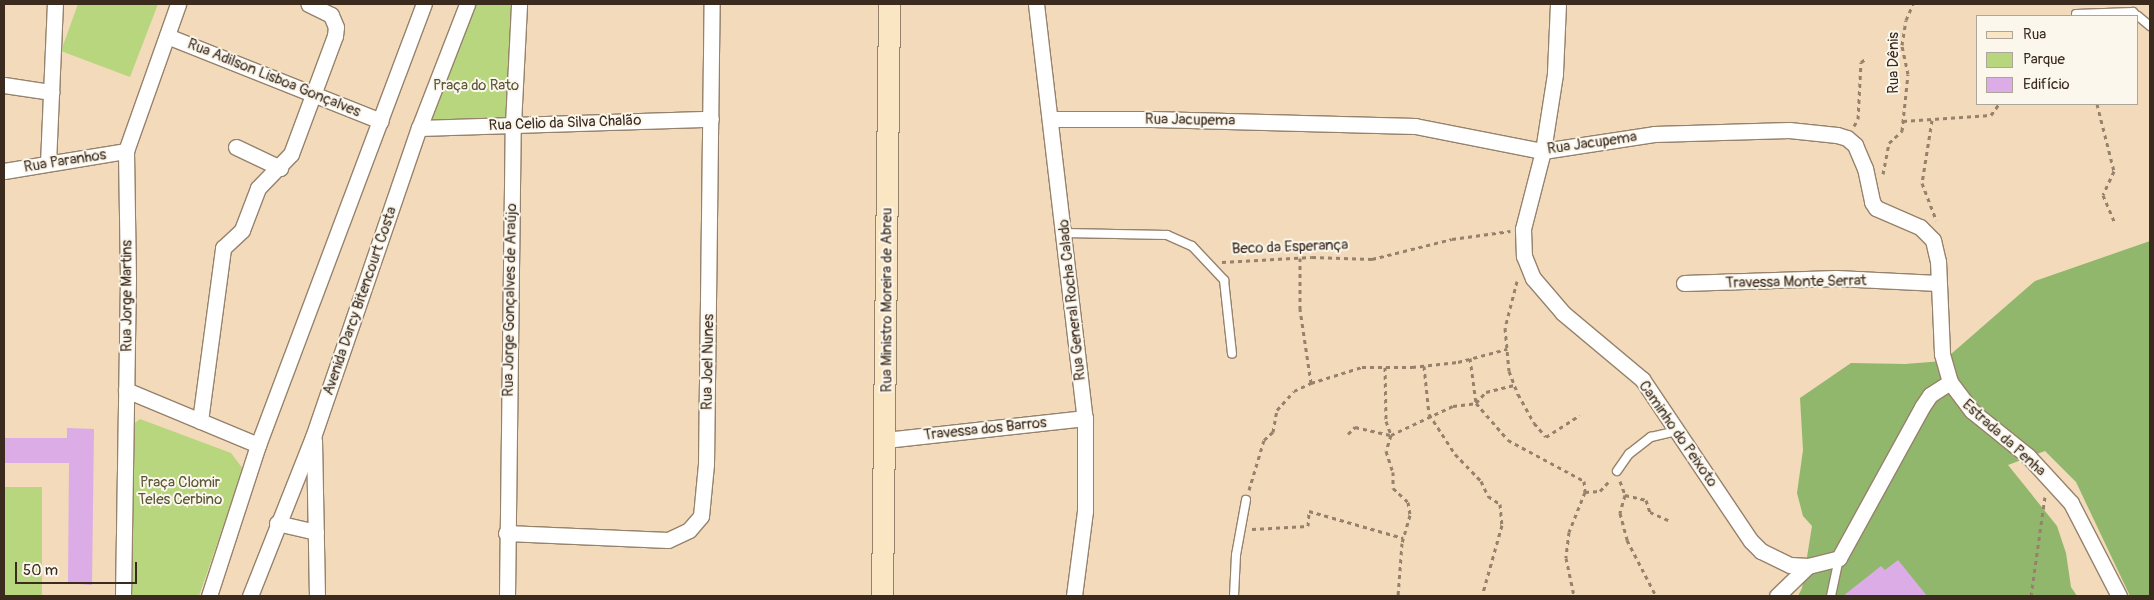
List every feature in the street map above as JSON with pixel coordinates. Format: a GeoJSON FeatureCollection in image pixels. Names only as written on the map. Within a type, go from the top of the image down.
{"type":"FeatureCollection","features":[{"type":"Feature","properties":{"kind":"street"},"geometry":{"type":"LineString","coordinates":[[48,163],[55,4]]}},
{"type":"Feature","properties":{"kind":"street","name":"Rua Jorge Martins"},"geometry":{"type":"LineString","coordinates":[[123,596],[126,390],[126,152],[178,4]]}},
{"type":"Feature","properties":{"kind":"street"},"geometry":{"type":"LineString","coordinates":[[200,421],[223,248],[242,230],[258,188],[280,168],[296,142],[336,27],[331,15],[308,4]]}},
{"type":"Feature","properties":{"kind":"street"},"geometry":{"type":"LineString","coordinates":[[209,596],[258,445],[424,4]]}},
{"type":"Feature","properties":{"kind":"street","name":"Avenida Darcy Bitencourt Costa"},"geometry":{"type":"LineString","coordinates":[[250,596],[277,523],[314,437],[419,128],[467,4]]}},
{"type":"Feature","properties":{"kind":"street","name":"Rua Jorge Gonçalves de Araújo"},"geometry":{"type":"LineString","coordinates":[[507,596],[506,533],[513,124],[519,4]]}},
{"type":"Feature","properties":{"kind":"street","name":"Rua Joel Nunes"},"geometry":{"type":"LineString","coordinates":[[506,533],[661,541],[689,530],[700,516],[706,464],[712,4]]}},
{"type":"Feature","properties":{"kind":"street","name":"Rua Ministro Moreira de Abreu"},"geometry":{"type":"LineString","coordinates":[[882,596],[886,440],[889,4]]}},
{"type":"Feature","properties":{"kind":"street","name":"Rua General Rocha Calado"},"geometry":{"type":"LineString","coordinates":[[1036,4],[1066,233],[1085,418],[1085,511],[1074,596]]}},
{"type":"Feature","properties":{"kind":"street","name":"Caminho do Peixoto"},"geometry":{"type":"LineString","coordinates":[[1558,4],[1555,74],[1543,151],[1523,229],[1524,256],[1533,278],[1563,314],[1642,379],[1751,541],[1772,557],[1790,565],[1808,566],[1839,558]]}},
{"type":"Feature","properties":{"kind":"street","name":"Rua Adilson Lisboa Gonçalves"},"geometry":{"type":"LineString","coordinates":[[167,36],[381,121]]}},
{"type":"Feature","properties":{"kind":"street"},"geometry":{"type":"LineString","coordinates":[[4,85],[51,92]]}},
{"type":"Feature","properties":{"kind":"street","name":"Rua Jacupema"},"geometry":{"type":"LineString","coordinates":[[1050,119],[1152,118],[1415,126],[1543,151],[1654,134],[1722,131],[1822,131],[1847,138]]}},
{"type":"Feature","properties":{"kind":"street","name":"Rua Celio da Silva Chalão"},"geometry":{"type":"LineString","coordinates":[[419,128],[711,120]]}},
{"type":"Feature","properties":{"kind":"street"},"geometry":{"type":"LineString","coordinates":[[1839,558],[1922,407],[1930,395],[1950,382],[1942,354],[1938,283],[1933,240],[1920,227],[1876,208],[1872,202],[1865,168],[1855,145],[1847,138]]}},
{"type":"Feature","properties":{"kind":"street"},"geometry":{"type":"LineString","coordinates":[[236,147],[280,168]]}},
{"type":"Feature","properties":{"kind":"street","name":"Rua Paranhos"},"geometry":{"type":"LineString","coordinates":[[4,171],[126,152]]}},
{"type":"Feature","properties":{"kind":"street","name":"Travessa Monte Serrat"},"geometry":{"type":"LineString","coordinates":[[1684,283],[1836,278],[1938,283]]}},
{"type":"Feature","properties":{"kind":"street","name":"Estrada da Penha"},"geometry":{"type":"LineString","coordinates":[[1950,382],[1972,411],[2028,456],[2071,503],[2119,596]]}},
{"type":"Feature","properties":{"kind":"street"},"geometry":{"type":"LineString","coordinates":[[126,390],[258,445]]}},
{"type":"Feature","properties":{"kind":"street","name":"Travessa dos Barros"},"geometry":{"type":"LineString","coordinates":[[886,440],[1085,418]]}},
{"type":"Feature","properties":{"kind":"street"},"geometry":{"type":"LineString","coordinates":[[314,437],[317,596]]}},
{"type":"Feature","properties":{"kind":"street"},"geometry":{"type":"LineString","coordinates":[[277,523],[316,532]]}},
{"type":"Feature","properties":{"kind":"street"},"geometry":{"type":"LineString","coordinates":[[1777,596],[1808,566]]}},
{"type":"Feature","properties":{"kind":"lane"},"geometry":{"type":"LineString","coordinates":[[2076,14],[2133,12],[2137,15]]}},
{"type":"Feature","properties":{"kind":"lane"},"geometry":{"type":"LineString","coordinates":[[2139,17],[2150,26]]}},
{"type":"Feature","properties":{"kind":"lane"},"geometry":{"type":"LineString","coordinates":[[1066,233],[1167,235],[1192,246],[1224,280],[1232,354]]}},
{"type":"Feature","properties":{"kind":"lane"},"geometry":{"type":"LineString","coordinates":[[1617,471],[1629,454],[1651,437],[1676,431]]}},
{"type":"Feature","properties":{"kind":"lane"},"geometry":{"type":"LineString","coordinates":[[1234,596],[1246,500]]}},
{"type":"Feature","properties":{"kind":"lane"},"geometry":{"type":"LineString","coordinates":[[1831,596],[1839,558]]}},
{"type":"Feature","properties":{"kind":"path","name":"Rua Dênis"},"geometry":{"type":"LineString","coordinates":[[1882,180],[1889,143],[1902,131],[1908,74],[1902,45],[1906,20],[1913,4]]}},
{"type":"Feature","properties":{"kind":"path"},"geometry":{"type":"LineString","coordinates":[[1847,138],[1858,119],[1861,62],[1866,59]]}},
{"type":"Feature","properties":{"kind":"path"},"geometry":{"type":"LineString","coordinates":[[1903,121],[1991,115],[1998,105]]}},
{"type":"Feature","properties":{"kind":"path"},"geometry":{"type":"LineString","coordinates":[[2098,105],[2114,171],[2103,195],[2114,221]]}},
{"type":"Feature","properties":{"kind":"path"},"geometry":{"type":"LineString","coordinates":[[1932,120],[1922,183],[1936,220],[1933,240]]}},
{"type":"Feature","properties":{"kind":"path","name":"Beco da Esperança"},"geometry":{"type":"LineString","coordinates":[[1208,263],[1300,258],[1372,259],[1452,239],[1523,229]]}},
{"type":"Feature","properties":{"kind":"path"},"geometry":{"type":"LineString","coordinates":[[1524,256],[1505,328],[1514,385],[1534,424],[1546,437],[1580,414]]}},
{"type":"Feature","properties":{"kind":"path"},"geometry":{"type":"LineString","coordinates":[[1300,258],[1300,309],[1311,383]]}},
{"type":"Feature","properties":{"kind":"path"},"geometry":{"type":"LineString","coordinates":[[1246,500],[1255,464],[1264,440],[1273,432],[1277,410],[1294,390],[1362,367],[1424,366],[1507,349]]}},
{"type":"Feature","properties":{"kind":"path"},"geometry":{"type":"LineString","coordinates":[[1470,358],[1476,403],[1508,440],[1584,481],[1585,492],[1569,532],[1566,558],[1574,596]]}},
{"type":"Feature","properties":{"kind":"path"},"geometry":{"type":"LineString","coordinates":[[1424,366],[1431,417],[1455,454],[1481,481],[1488,496],[1500,504],[1502,525],[1482,596]]}},
{"type":"Feature","properties":{"kind":"path"},"geometry":{"type":"LineString","coordinates":[[1385,367],[1386,421],[1391,434],[1386,451],[1393,472],[1393,488],[1408,502],[1410,515],[1403,538],[1398,596]]}},
{"type":"Feature","properties":{"kind":"path"},"geometry":{"type":"LineString","coordinates":[[1348,434],[1355,427],[1391,434],[1453,406],[1476,403],[1486,392],[1514,385]]}},
{"type":"Feature","properties":{"kind":"path"},"geometry":{"type":"LineString","coordinates":[[1585,492],[1600,491],[1617,471]]}},
{"type":"Feature","properties":{"kind":"path"},"geometry":{"type":"LineString","coordinates":[[1617,471],[1625,495],[1620,513],[1627,540],[1656,596]]}},
{"type":"Feature","properties":{"kind":"path"},"geometry":{"type":"LineString","coordinates":[[2031,596],[2048,477]]}},
{"type":"Feature","properties":{"kind":"path"},"geometry":{"type":"LineString","coordinates":[[1625,495],[1646,500],[1650,512],[1668,520]]}},
{"type":"Feature","properties":{"kind":"path"},"geometry":{"type":"LineString","coordinates":[[1241,530],[1308,526],[1309,511],[1403,538]]}},
{"type":"Feature","properties":{"kind":"green space"},"geometry":{"type":"Polygon","coordinates":[[[78,4],[158,4],[130,77],[61,51],[78,4]]]}},
{"type":"Feature","properties":{"kind":"green space","name":"Praça do Rato"},"geometry":{"type":"Polygon","coordinates":[[[471,4],[515,4],[509,118],[424,125],[471,4]]]}},
{"type":"Feature","properties":{"kind":"green space"},"geometry":{"type":"Polygon","coordinates":[[[2150,241],[2150,596],[2130,596],[2076,482],[2045,451],[2008,465],[2057,526],[2066,553],[2071,587],[2077,596],[1798,596],[1802,588],[1812,526],[1803,516],[1797,493],[1803,450],[1800,398],[1851,363],[1905,364],[1943,361],[2035,281],[2150,241]]]}},
{"type":"Feature","properties":{"kind":"green space","name":"Praça Clomir Teles Cerbino"},"geometry":{"type":"Polygon","coordinates":[[[140,419],[231,453],[243,469],[199,596],[128,596],[127,429],[140,419]]]}},
{"type":"Feature","properties":{"kind":"green space"},"geometry":{"type":"Polygon","coordinates":[[[4,487],[42,487],[42,596],[4,596],[4,487]]]}},
{"type":"Feature","properties":{"kind":"building"},"geometry":{"type":"Polygon","coordinates":[[[67,428],[94,429],[92,585],[68,583],[69,463],[4,463],[4,438],[67,438],[67,428]]]}},
{"type":"Feature","properties":{"kind":"building"},"geometry":{"type":"Polygon","coordinates":[[[1898,560],[1927,596],[1843,596],[1881,566],[1885,570],[1898,560]]]}}]}
